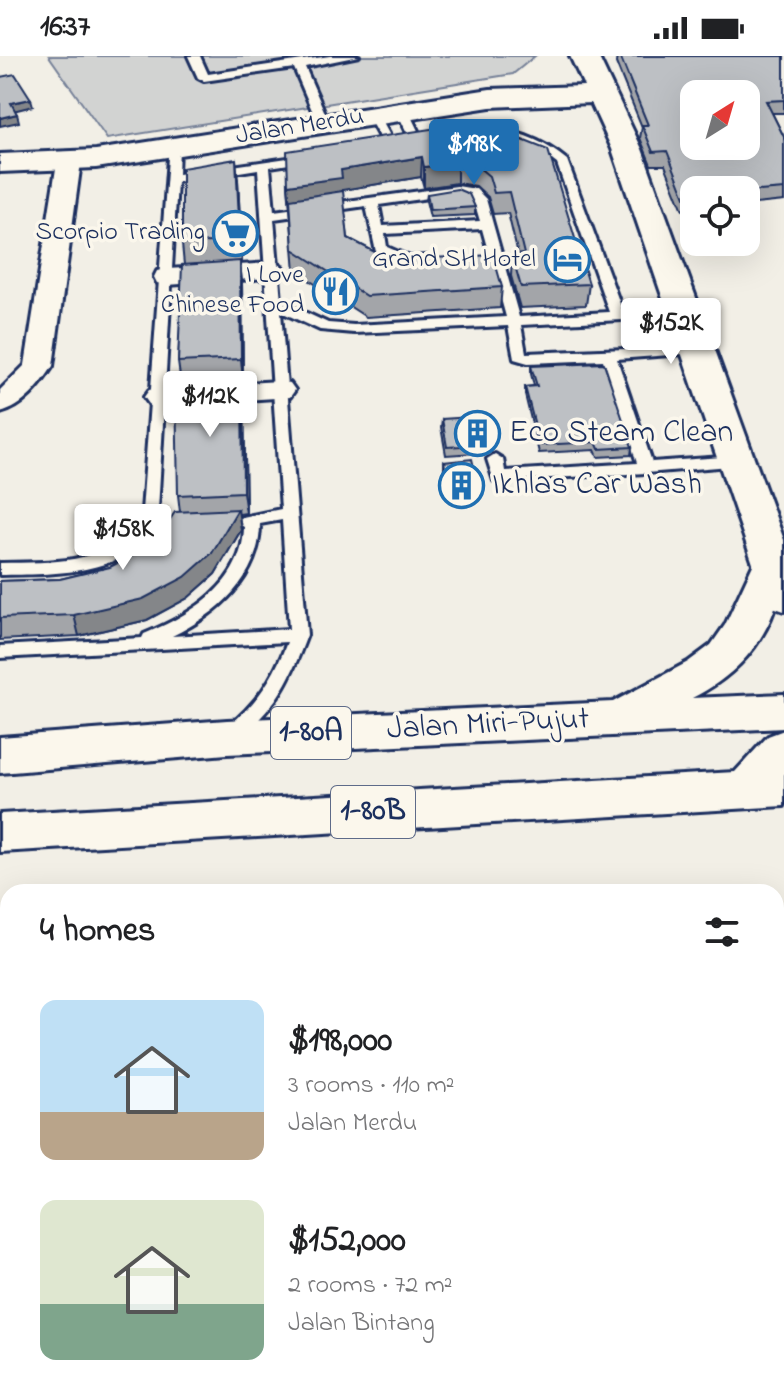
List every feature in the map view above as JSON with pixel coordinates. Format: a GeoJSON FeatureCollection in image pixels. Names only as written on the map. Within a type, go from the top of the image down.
{"type":"FeatureCollection","features":[{"type":"Feature","properties":{"kind":"main road"},"geometry":{"type":"LineString","coordinates":[[584,56],[627,149],[683,313],[780,576],[728,655],[705,672],[646,700],[623,719]]}},
{"type":"Feature","properties":{"kind":"main road"},"geometry":{"type":"LineString","coordinates":[[488,99],[522,87],[556,64]]}},
{"type":"Feature","properties":{"kind":"main road","name":"Jalan Merdu"},"geometry":{"type":"LineString","coordinates":[[0,163],[69,162],[488,99],[600,94]]}},
{"type":"Feature","properties":{"kind":"main road"},"geometry":{"type":"LineString","coordinates":[[488,99],[518,105],[580,126],[627,149]]}},
{"type":"Feature","properties":{"kind":"main road","name":"Jalan Miri-Pujut"},"geometry":{"type":"LineString","coordinates":[[0,755],[227,737],[784,711]]}},
{"type":"Feature","properties":{"kind":"main road"},"geometry":{"type":"LineString","coordinates":[[765,790],[784,748]]}},
{"type":"Feature","properties":{"kind":"main road","name":"1-80B"},"geometry":{"type":"LineString","coordinates":[[0,833],[765,790]]}},
{"type":"Feature","properties":{"kind":"street"},"geometry":{"type":"LineString","coordinates":[[0,404],[25,385],[39,366],[69,162]]}},
{"type":"Feature","properties":{"kind":"street"},"geometry":{"type":"LineString","coordinates":[[167,277],[272,271]]}},
{"type":"Feature","properties":{"kind":"street"},"geometry":{"type":"LineString","coordinates":[[159,397],[280,390]]}},
{"type":"Feature","properties":{"kind":"lane"},"geometry":{"type":"LineString","coordinates":[[194,56],[204,78],[353,56]]}},
{"type":"Feature","properties":{"kind":"lane"},"geometry":{"type":"LineString","coordinates":[[298,64],[323,122]]}},
{"type":"Feature","properties":{"kind":"lane"},"geometry":{"type":"LineString","coordinates":[[402,110],[416,139]]}},
{"type":"Feature","properties":{"kind":"lane"},"geometry":{"type":"LineString","coordinates":[[373,115],[388,143]]}},
{"type":"Feature","properties":{"kind":"lane"},"geometry":{"type":"LineString","coordinates":[[459,133],[495,131],[526,137],[549,149],[563,163],[618,317]]}},
{"type":"Feature","properties":{"kind":"lane"},"geometry":{"type":"LineString","coordinates":[[373,146],[431,137]]}},
{"type":"Feature","properties":{"kind":"lane"},"geometry":{"type":"LineString","coordinates":[[0,569],[97,563],[130,547],[157,526],[159,397],[173,147]]}},
{"type":"Feature","properties":{"kind":"lane"},"geometry":{"type":"LineString","coordinates":[[171,179],[326,154]]}},
{"type":"Feature","properties":{"kind":"lane"},"geometry":{"type":"LineString","coordinates":[[227,737],[262,710],[279,687],[298,635],[264,166]]}},
{"type":"Feature","properties":{"kind":"lane"},"geometry":{"type":"LineString","coordinates":[[268,216],[457,190],[472,192],[480,199],[487,225],[490,259],[514,322],[519,356],[528,359],[696,349]]}},
{"type":"Feature","properties":{"kind":"lane"},"geometry":{"type":"LineString","coordinates":[[372,202],[381,249],[408,261],[437,260]]}},
{"type":"Feature","properties":{"kind":"lane"},"geometry":{"type":"LineString","coordinates":[[377,230],[487,225]]}},
{"type":"Feature","properties":{"kind":"lane"},"geometry":{"type":"LineString","coordinates":[[274,303],[325,327],[354,329],[683,313]]}},
{"type":"Feature","properties":{"kind":"lane"},"geometry":{"type":"LineString","coordinates":[[609,355],[646,468]]}},
{"type":"Feature","properties":{"kind":"lane"},"geometry":{"type":"LineString","coordinates":[[495,459],[499,477],[737,461]]}},
{"type":"Feature","properties":{"kind":"lane"},"geometry":{"type":"LineString","coordinates":[[223,523],[289,513]]}},
{"type":"Feature","properties":{"kind":"lane"},"geometry":{"type":"LineString","coordinates":[[128,645],[175,629],[213,603],[244,568],[255,543],[252,521]]}},
{"type":"Feature","properties":{"kind":"lane"},"geometry":{"type":"LineString","coordinates":[[0,652],[298,635]]}},
{"type":"Feature","properties":{"kind":"shaded area"},"geometry":{"type":"Polygon","coordinates":[[[49,56],[535,56],[513,74],[107,139],[49,56]]]}},
{"type":"Feature","properties":{"kind":"building"},"geometry":{"type":"Polygon","coordinates":[[[620,56],[784,56],[784,100],[766,101],[784,137],[784,189],[760,191],[760,176],[680,176],[680,184],[667,151],[653,152],[642,125],[648,125],[620,56]]]}},
{"type":"Feature","properties":{"kind":"building"},"geometry":{"type":"Polygon","coordinates":[[[15,74],[31,99],[11,103],[17,114],[0,118],[0,77],[15,74]]]}},
{"type":"Feature","properties":{"kind":"building"},"geometry":{"type":"Polygon","coordinates":[[[476,122],[548,150],[589,284],[521,287],[512,255],[524,254],[509,192],[494,193],[489,176],[477,166],[457,163],[424,167],[422,157],[341,170],[342,178],[288,185],[287,151],[476,122]]]}},
{"type":"Feature","properties":{"kind":"building"},"geometry":{"type":"Polygon","coordinates":[[[236,159],[240,240],[182,244],[182,168],[236,159]]]}},
{"type":"Feature","properties":{"kind":"building"},"geometry":{"type":"Polygon","coordinates":[[[457,189],[469,194],[475,207],[430,210],[427,194],[457,189]]]}},
{"type":"Feature","properties":{"kind":"building"},"geometry":{"type":"Polygon","coordinates":[[[343,191],[348,238],[390,260],[493,255],[502,287],[366,296],[293,249],[290,199],[343,191]]]}},
{"type":"Feature","properties":{"kind":"building"},"geometry":{"type":"Polygon","coordinates":[[[240,261],[241,359],[178,362],[182,265],[240,261]]]}},
{"type":"Feature","properties":{"kind":"building"},"geometry":{"type":"Polygon","coordinates":[[[604,363],[632,447],[599,449],[596,442],[540,445],[525,387],[537,386],[531,366],[604,363]]]}},
{"type":"Feature","properties":{"kind":"building"},"geometry":{"type":"Polygon","coordinates":[[[242,383],[243,492],[178,495],[176,387],[242,383]]]}},
{"type":"Feature","properties":{"kind":"building"},"geometry":{"type":"Polygon","coordinates":[[[487,416],[492,444],[447,447],[442,419],[487,416]]]}},
{"type":"Feature","properties":{"kind":"building","name":"Ikhlas Car Wash"},"geometry":{"type":"Polygon","coordinates":[[[472,459],[480,492],[451,495],[444,462],[472,459]]]}},
{"type":"Feature","properties":{"kind":"building"},"geometry":{"type":"Polygon","coordinates":[[[238,509],[212,553],[185,577],[143,599],[74,615],[0,618],[0,581],[60,579],[110,567],[156,540],[175,512],[238,509]]]}},
{"type":"Feature","properties":{"kind":"place","name":"Scorpio Trading"},"geometry":{"type":"Point","coordinates":[236,233]}},
{"type":"Feature","properties":{"kind":"place","name":"Grand SH Hotel"},"geometry":{"type":"Point","coordinates":[567,260]}},
{"type":"Feature","properties":{"kind":"place","name":"I Love Chinese Food"},"geometry":{"type":"Point","coordinates":[335,291]}},
{"type":"Feature","properties":{"kind":"place","name":"Eco Steam Clean"},"geometry":{"type":"Point","coordinates":[478,433]}},
{"type":"Feature","properties":{"kind":"place","name":"Ikhlas Car Wash"},"geometry":{"type":"Point","coordinates":[461,485]}}]}
